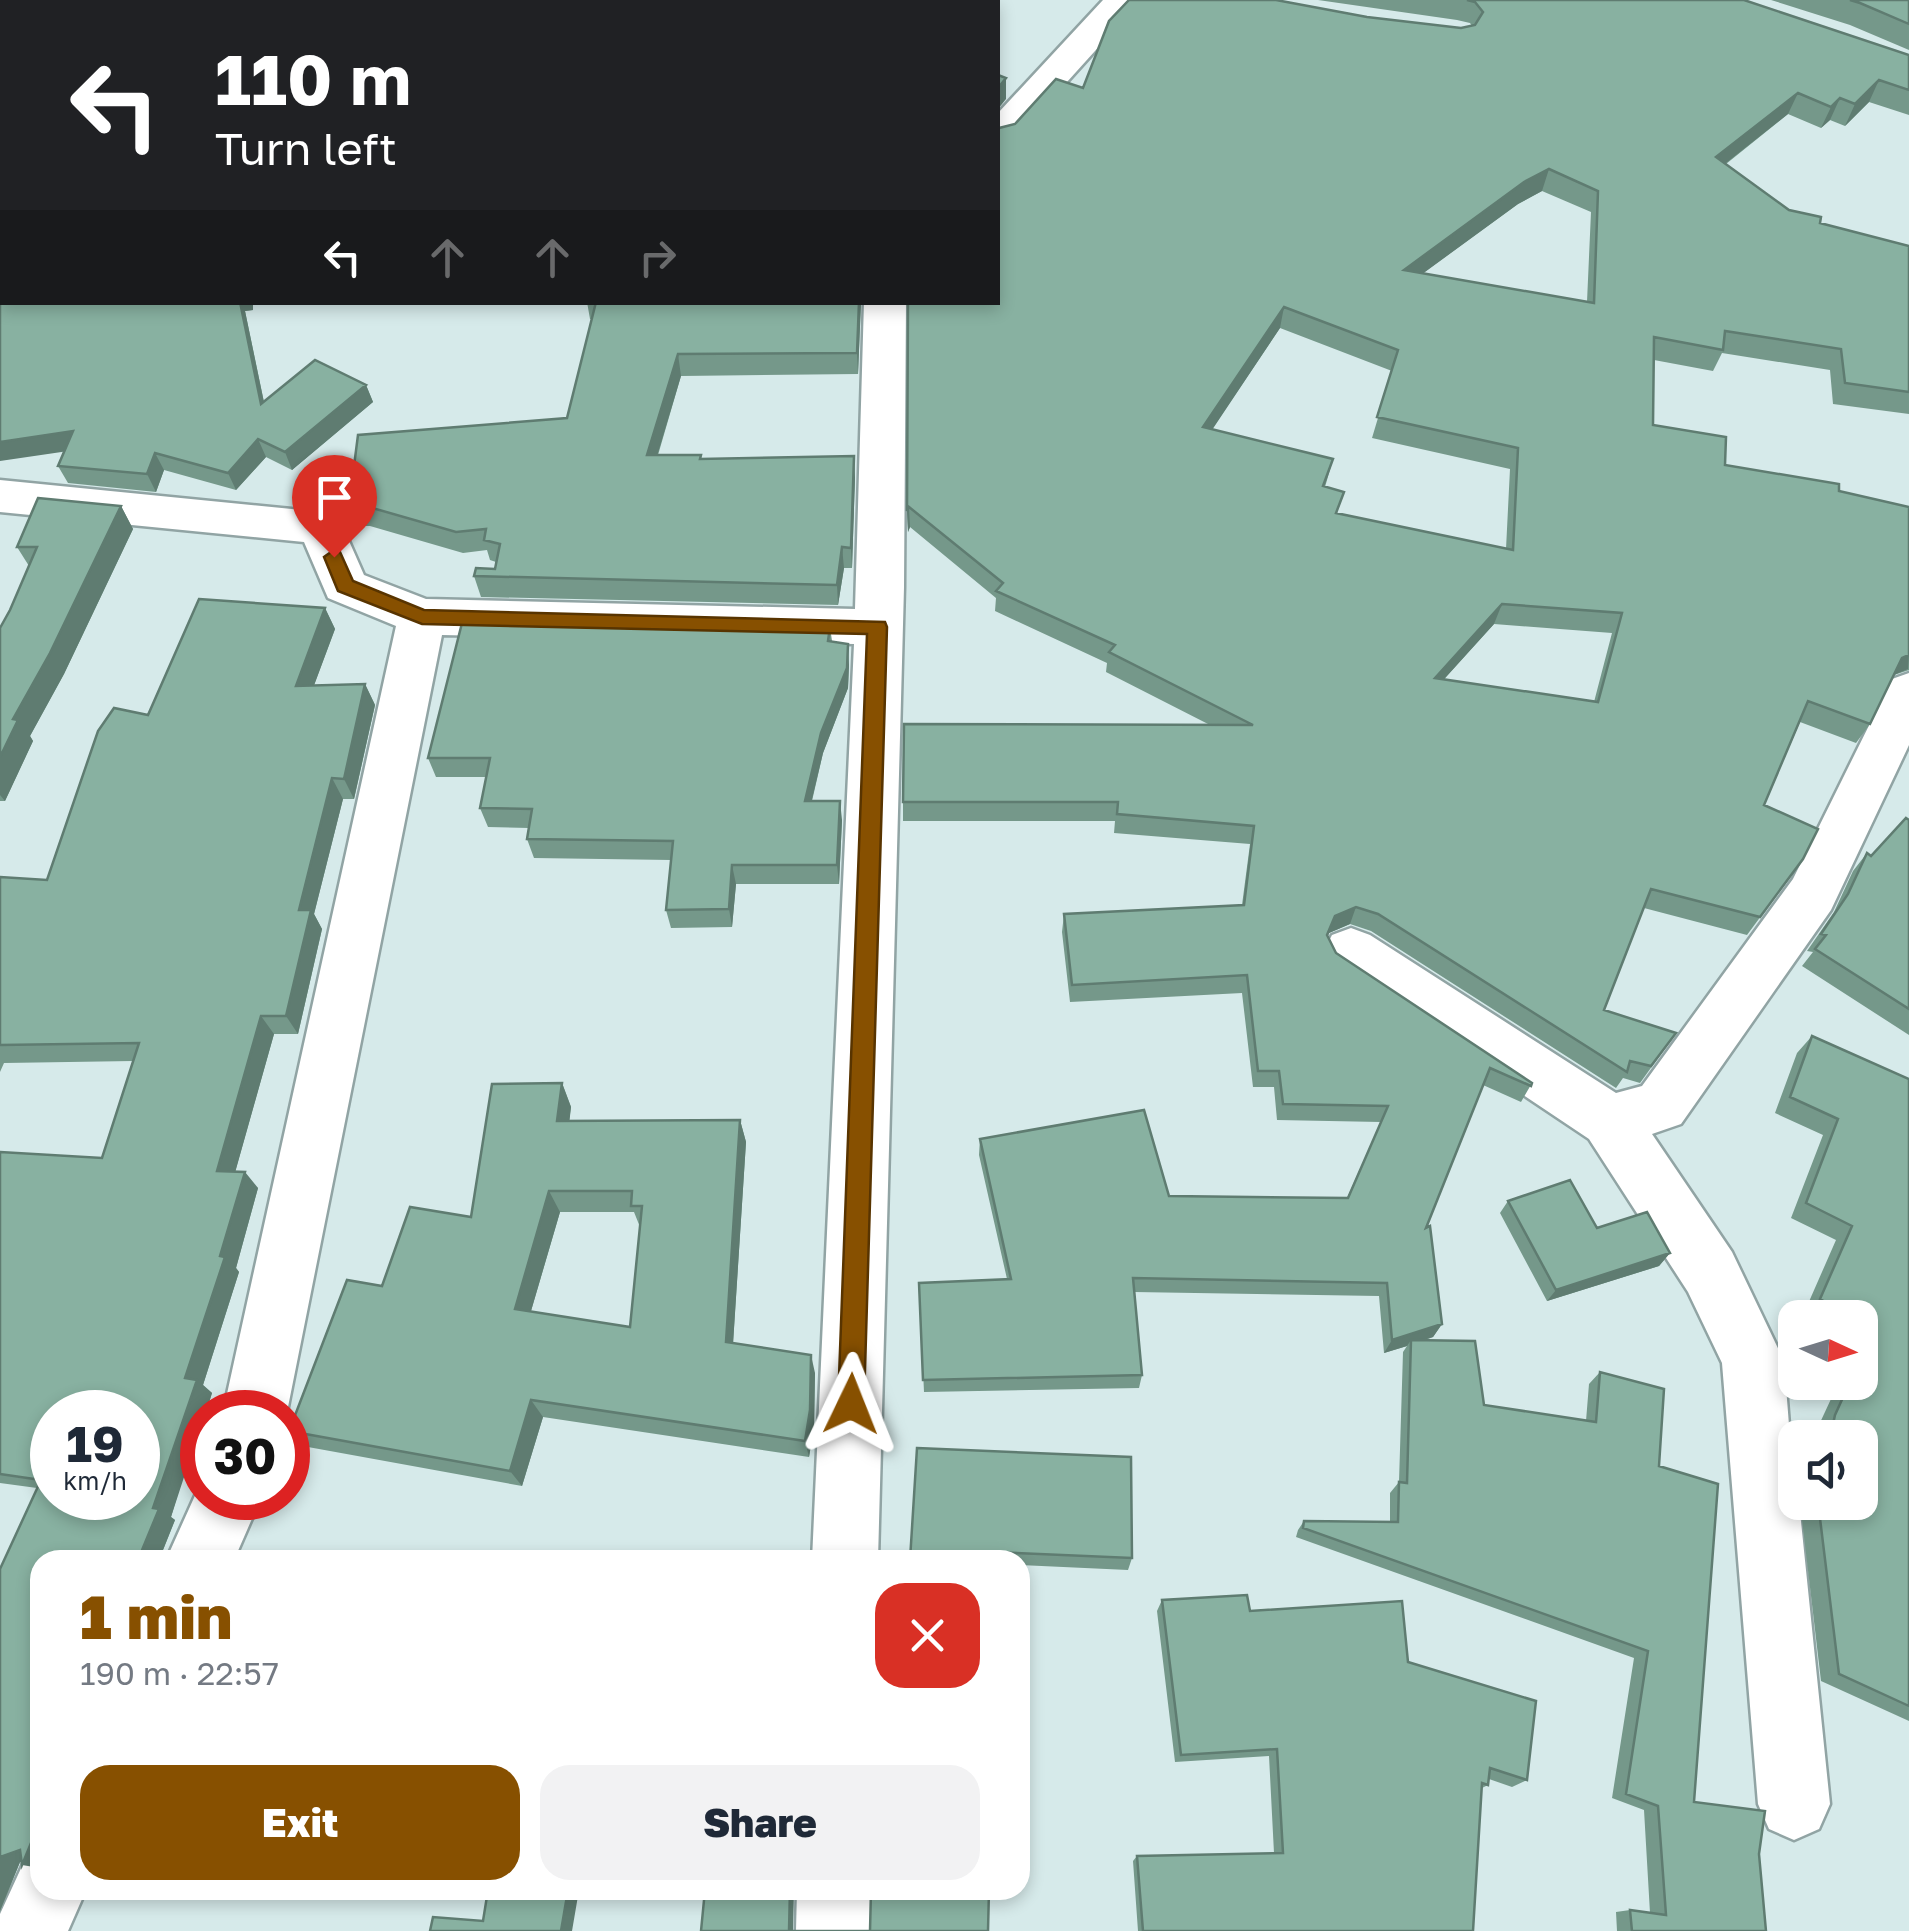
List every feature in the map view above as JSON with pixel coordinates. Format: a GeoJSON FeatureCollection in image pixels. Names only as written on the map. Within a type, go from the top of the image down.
{"type":"FeatureCollection","features":[{"type":"Feature","properties":{"kind":"street"},"geometry":{"type":"LineString","coordinates":[[1000,133],[1123,0]]}},
{"type":"Feature","properties":{"kind":"street"},"geometry":{"type":"LineString","coordinates":[[846,1550],[878,627],[885,305]]}},
{"type":"Feature","properties":{"kind":"street"},"geometry":{"type":"LineString","coordinates":[[0,496],[241,516],[322,528],[345,586],[422,617],[878,627]]}},
{"type":"Feature","properties":{"kind":"street"},"geometry":{"type":"LineString","coordinates":[[260,1390],[422,617]]}},
{"type":"Feature","properties":{"kind":"street"},"geometry":{"type":"LineString","coordinates":[[1610,1122],[1660,1106],[1812,894],[1909,692]]}},
{"type":"Feature","properties":{"kind":"street"},"geometry":{"type":"LineString","coordinates":[[1351,952],[1610,1122],[1710,1272],[1752,1361],[1794,1804]]}},
{"type":"Feature","properties":{"kind":"street"},"geometry":{"type":"LineString","coordinates":[[204,1550],[218,1520]]}},
{"type":"Feature","properties":{"kind":"street"},"geometry":{"type":"LineString","coordinates":[[30,1931],[44,1900]]}},
{"type":"Feature","properties":{"kind":"street"},"geometry":{"type":"LineString","coordinates":[[833,1931],[834,1900]]}},
{"type":"Feature","properties":{"kind":"building"},"geometry":{"type":"Polygon","coordinates":[[[1129,0],[1276,0],[1367,17],[1461,28],[1475,25],[1483,12],[1475,2],[1467,0],[1744,0],[1909,55],[1909,90],[1879,80],[1855,104],[1840,98],[1831,107],[1798,93],[1716,157],[1789,210],[1821,217],[1820,223],[1909,246],[1909,392],[1845,383],[1841,349],[1725,331],[1723,350],[1654,337],[1653,425],[1726,437],[1725,465],[1839,484],[1839,491],[1909,507],[1909,655],[1902,658],[1870,724],[1808,701],[1764,805],[1818,829],[1803,859],[1760,917],[1651,889],[1604,1010],[1676,1033],[1651,1066],[1630,1061],[1627,1072],[1378,914],[1356,907],[1335,916],[1327,935],[1336,953],[1532,1083],[1531,1086],[1490,1068],[1426,1228],[1430,1226],[1442,1324],[1392,1340],[1387,1283],[1133,1278],[1142,1375],[923,1380],[919,1283],[1011,1279],[980,1139],[1144,1110],[1169,1196],[1348,1198],[1388,1106],[1283,1104],[1279,1071],[1258,1071],[1247,975],[1072,985],[1064,914],[1244,905],[1254,826],[1117,814],[1118,802],[903,802],[904,724],[1253,725],[1109,652],[1115,645],[996,591],[1003,583],[909,507],[907,511],[908,305],[1000,305],[1000,128],[1015,124],[1056,79],[1083,88],[1109,21],[1129,0]],[[1549,169],[1524,182],[1404,270],[1594,303],[1598,191],[1549,169]],[[1284,307],[1203,427],[1333,459],[1323,486],[1344,492],[1336,513],[1513,550],[1518,448],[1377,417],[1398,350],[1284,307]],[[1502,604],[1435,678],[1598,702],[1622,613],[1502,604]]]}},
{"type":"Feature","properties":{"kind":"building"},"geometry":{"type":"Polygon","coordinates":[[[1850,0],[1909,0],[1909,24],[1860,3],[1850,0]]]}},
{"type":"Feature","properties":{"kind":"building"},"geometry":{"type":"Polygon","coordinates":[[[0,305],[241,305],[261,404],[315,360],[366,385],[285,452],[258,439],[228,473],[155,453],[147,474],[58,466],[73,431],[0,442],[0,305]]]}},
{"type":"Feature","properties":{"kind":"building"},"geometry":{"type":"Polygon","coordinates":[[[595,305],[859,305],[857,353],[678,354],[647,455],[701,455],[700,459],[854,456],[851,548],[842,547],[837,585],[474,576],[476,568],[495,569],[500,544],[484,540],[486,529],[456,532],[362,505],[349,505],[358,435],[567,418],[595,305]]]}},
{"type":"Feature","properties":{"kind":"building"},"geometry":{"type":"Polygon","coordinates":[[[38,498],[121,506],[50,653],[13,719],[18,720],[0,757],[0,628],[37,547],[17,547],[38,498]]]}},
{"type":"Feature","properties":{"kind":"building"},"geometry":{"type":"Polygon","coordinates":[[[199,599],[325,608],[296,686],[365,684],[344,779],[332,778],[299,910],[311,910],[286,1016],[261,1016],[217,1171],[245,1172],[220,1256],[225,1257],[185,1378],[197,1380],[194,1390],[180,1390],[180,1429],[160,1488],[160,1390],[30,1390],[30,1478],[0,1474],[0,1152],[102,1158],[139,1043],[0,1045],[0,877],[47,880],[98,731],[114,708],[148,715],[199,599]]]}},
{"type":"Feature","properties":{"kind":"building"},"geometry":{"type":"Polygon","coordinates":[[[463,619],[830,627],[828,641],[848,644],[847,668],[821,733],[805,801],[840,801],[837,865],[732,865],[729,909],[666,910],[673,841],[527,839],[532,809],[480,808],[490,758],[428,758],[463,619]]]}},
{"type":"Feature","properties":{"kind":"building"},"geometry":{"type":"Polygon","coordinates":[[[1906,818],[1909,1009],[1815,949],[1826,935],[1821,934],[1848,894],[1867,853],[1871,856],[1906,818]]]}},
{"type":"Feature","properties":{"kind":"building"},"geometry":{"type":"Polygon","coordinates":[[[1812,1036],[1909,1079],[1909,1706],[1839,1674],[1820,1520],[1878,1520],[1878,1420],[1834,1420],[1842,1400],[1878,1400],[1878,1300],[1820,1299],[1852,1226],[1806,1203],[1838,1119],[1790,1097],[1812,1036]]]}},
{"type":"Feature","properties":{"kind":"building"},"geometry":{"type":"Polygon","coordinates":[[[562,1083],[557,1121],[740,1120],[726,1342],[811,1355],[805,1441],[531,1400],[510,1471],[310,1435],[310,1390],[305,1390],[347,1280],[382,1286],[410,1207],[471,1217],[492,1084],[562,1083]],[[549,1191],[515,1309],[630,1327],[642,1206],[631,1206],[632,1191],[549,1191]]]}},
{"type":"Feature","properties":{"kind":"building"},"geometry":{"type":"Polygon","coordinates":[[[1570,1180],[1597,1228],[1647,1212],[1670,1253],[1556,1290],[1508,1201],[1570,1180]]]}},
{"type":"Feature","properties":{"kind":"building"},"geometry":{"type":"Polygon","coordinates":[[[1411,1340],[1475,1341],[1484,1405],[1596,1422],[1600,1372],[1664,1389],[1659,1466],[1718,1484],[1694,1802],[1765,1811],[1759,1854],[1766,1931],[1632,1931],[1630,1910],[1666,1915],[1658,1806],[1626,1794],[1648,1651],[1303,1528],[1304,1521],[1398,1522],[1399,1482],[1407,1483],[1411,1340]]]}},
{"type":"Feature","properties":{"kind":"building"},"geometry":{"type":"Polygon","coordinates":[[[917,1448],[1131,1457],[1132,1558],[1030,1554],[1030,1550],[911,1550],[917,1448]]]}},
{"type":"Feature","properties":{"kind":"building"},"geometry":{"type":"Polygon","coordinates":[[[30,1504],[30,1520],[154,1520],[142,1550],[30,1550],[30,1845],[22,1865],[20,1850],[0,1857],[0,1569],[30,1504]]]}},
{"type":"Feature","properties":{"kind":"building"},"geometry":{"type":"Polygon","coordinates":[[[1247,1595],[1250,1611],[1402,1601],[1408,1662],[1536,1701],[1527,1780],[1490,1768],[1488,1785],[1482,1783],[1473,1931],[1143,1931],[1137,1856],[1283,1853],[1277,1749],[1181,1755],[1162,1600],[1247,1595]]]}},
{"type":"Feature","properties":{"kind":"building"},"geometry":{"type":"Polygon","coordinates":[[[486,1900],[566,1900],[561,1931],[430,1931],[433,1917],[483,1921],[486,1900]]]}},
{"type":"Feature","properties":{"kind":"building"},"geometry":{"type":"Polygon","coordinates":[[[704,1900],[790,1900],[789,1931],[701,1931],[704,1900]]]}},
{"type":"Feature","properties":{"kind":"building"},"geometry":{"type":"Polygon","coordinates":[[[871,1900],[989,1900],[988,1931],[870,1931],[871,1900]]]}},
{"type":"Feature","properties":{"kind":"route"},"geometry":{"type":"LineString","coordinates":[[334,557],[345,586],[422,617],[878,627],[851,1404]]}}]}
